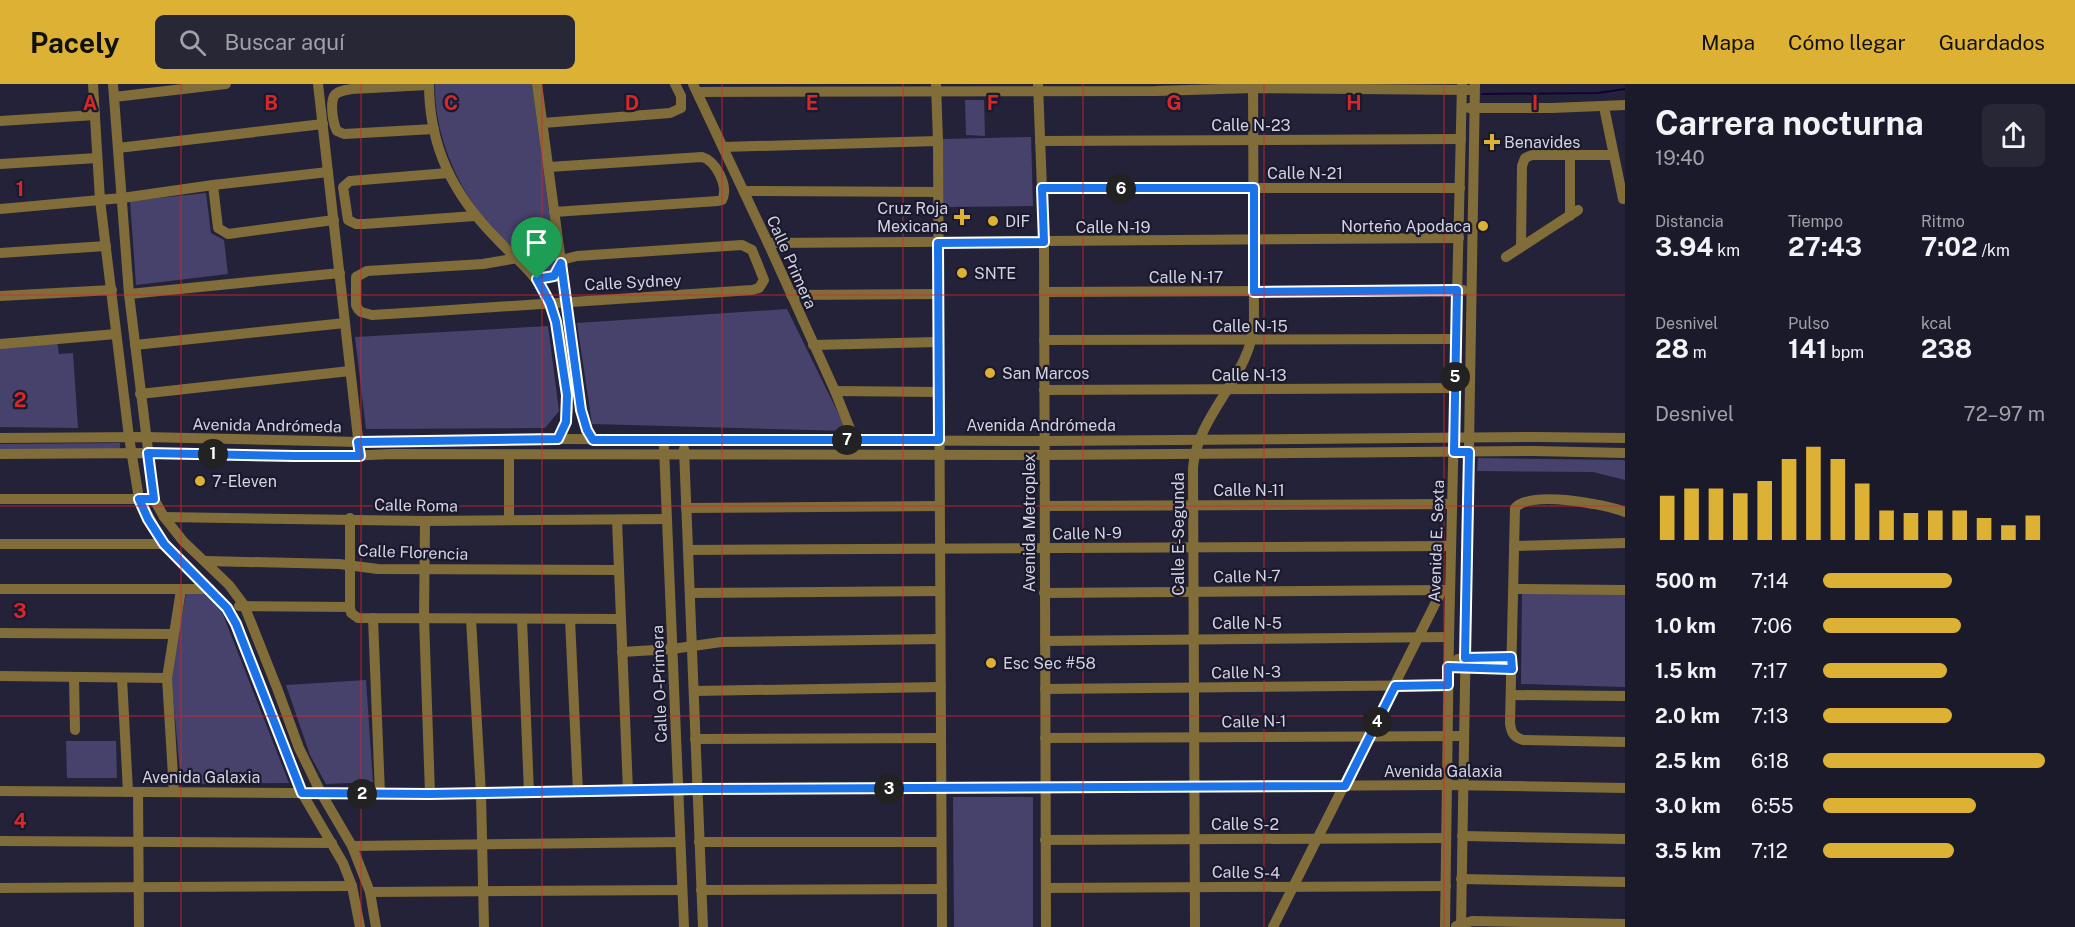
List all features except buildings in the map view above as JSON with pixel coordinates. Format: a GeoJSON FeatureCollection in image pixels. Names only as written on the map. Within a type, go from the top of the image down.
{"type":"FeatureCollection","features":[{"type":"Feature","properties":{"kind":"street"},"geometry":{"type":"LineString","coordinates":[[93,84],[100,200],[129,437],[139,499],[148,519],[164,544],[210,589],[227,608],[236,624],[302,793],[343,863],[352,886],[360,927]]}},
{"type":"Feature","properties":{"kind":"street"},"geometry":{"type":"LineString","coordinates":[[113,84],[129,294],[154,499],[164,517],[183,541],[229,585],[244,605],[299,748],[321,793],[352,846],[370,892],[376,927]]}},
{"type":"Feature","properties":{"kind":"street"},"geometry":{"type":"LineString","coordinates":[[114,97],[226,84]]}},
{"type":"Feature","properties":{"kind":"street"},"geometry":{"type":"LineString","coordinates":[[318,84],[360,456]]}},
{"type":"Feature","properties":{"kind":"street"},"geometry":{"type":"LineString","coordinates":[[434,129],[340,133],[335,127],[334,95],[352,89],[429,84],[437,145],[462,200],[537,279],[550,303],[556,322],[568,410],[566,422],[558,439]]}},
{"type":"Feature","properties":{"kind":"street"},"geometry":{"type":"LineString","coordinates":[[537,84],[581,410],[587,430],[593,440]]}},
{"type":"Feature","properties":{"kind":"street"},"geometry":{"type":"LineString","coordinates":[[543,123],[670,113],[681,108],[681,96],[675,84]]}},
{"type":"Feature","properties":{"kind":"street","name":"Calle E-Segunda"},"geometry":{"type":"LineString","coordinates":[[1195,927],[1193,468],[1199,440],[1253,341],[1254,86]]}},
{"type":"Feature","properties":{"kind":"street","name":"Avenida Metroplex"},"geometry":{"type":"LineString","coordinates":[[1038,87],[1044,242],[1046,927]]}},
{"type":"Feature","properties":{"kind":"street","name":"Avenida E. Sexta"},"geometry":{"type":"LineString","coordinates":[[1445,927],[1449,637],[1446,590],[1451,546],[1454,452],[1462,87]]}},
{"type":"Feature","properties":{"kind":"street"},"geometry":{"type":"LineString","coordinates":[[695,88],[1475,87]]}},
{"type":"Feature","properties":{"kind":"street","name":"Avenida E. Sexta"},"geometry":{"type":"LineString","coordinates":[[1458,926],[1462,836],[1475,87]]}},
{"type":"Feature","properties":{"kind":"street","name":"Calle Primera"},"geometry":{"type":"LineString","coordinates":[[695,88],[835,391],[856,440],[856,454]]}},
{"type":"Feature","properties":{"kind":"street"},"geometry":{"type":"LineString","coordinates":[[936,88],[942,927]]}},
{"type":"Feature","properties":{"kind":"street"},"geometry":{"type":"LineString","coordinates":[[1462,108],[1625,105]]}},
{"type":"Feature","properties":{"kind":"street"},"geometry":{"type":"LineString","coordinates":[[1604,107],[1613,155],[1623,184],[1623,199]]}},
{"type":"Feature","properties":{"kind":"street"},"geometry":{"type":"LineString","coordinates":[[0,121],[95,115]]}},
{"type":"Feature","properties":{"kind":"street"},"geometry":{"type":"LineString","coordinates":[[118,148],[322,124]]}},
{"type":"Feature","properties":{"kind":"street","name":"Calle N-23"},"geometry":{"type":"LineString","coordinates":[[1040,141],[1461,139]]}},
{"type":"Feature","properties":{"kind":"street"},"geometry":{"type":"LineString","coordinates":[[723,147],[938,141]]}},
{"type":"Feature","properties":{"kind":"street"},"geometry":{"type":"LineString","coordinates":[[1521,247],[1522,166],[1523,160],[1528,155],[1613,155]]}},
{"type":"Feature","properties":{"kind":"street"},"geometry":{"type":"LineString","coordinates":[[1506,257],[1574,213],[1570,155]]}},
{"type":"Feature","properties":{"kind":"street"},"geometry":{"type":"LineString","coordinates":[[549,167],[702,156],[714,164],[724,190],[724,195],[718,201],[554,213]]}},
{"type":"Feature","properties":{"kind":"street"},"geometry":{"type":"LineString","coordinates":[[0,164],[98,158]]}},
{"type":"Feature","properties":{"kind":"street"},"geometry":{"type":"LineString","coordinates":[[0,209],[122,198],[328,172]]}},
{"type":"Feature","properties":{"kind":"street"},"geometry":{"type":"LineString","coordinates":[[448,173],[350,181],[343,188],[346,215],[351,223],[364,224],[475,216]]}},
{"type":"Feature","properties":{"kind":"street"},"geometry":{"type":"LineString","coordinates":[[213,185],[218,228],[228,234],[334,220]]}},
{"type":"Feature","properties":{"kind":"street","name":"Calle N-21"},"geometry":{"type":"LineString","coordinates":[[1042,188],[1460,188]]}},
{"type":"Feature","properties":{"kind":"street"},"geometry":{"type":"LineString","coordinates":[[744,191],[938,192]]}},
{"type":"Feature","properties":{"kind":"street","name":"Calle N-19"},"geometry":{"type":"LineString","coordinates":[[768,243],[1459,238]]}},
{"type":"Feature","properties":{"kind":"street","name":"Calle Sydney"},"geometry":{"type":"LineString","coordinates":[[518,258],[483,264],[367,271],[356,277],[356,305],[361,312],[372,315],[752,290],[763,284],[764,276],[752,250],[742,245],[577,256],[565,259],[561,263]]}},
{"type":"Feature","properties":{"kind":"street"},"geometry":{"type":"LineString","coordinates":[[0,253],[106,246]]}},
{"type":"Feature","properties":{"kind":"street"},"geometry":{"type":"LineString","coordinates":[[537,279],[554,276],[561,263]]}},
{"type":"Feature","properties":{"kind":"street"},"geometry":{"type":"LineString","coordinates":[[129,294],[340,273]]}},
{"type":"Feature","properties":{"kind":"street"},"geometry":{"type":"LineString","coordinates":[[0,296],[112,290]]}},
{"type":"Feature","properties":{"kind":"street","name":"Calle N-17"},"geometry":{"type":"LineString","coordinates":[[1044,292],[1472,290]]}},
{"type":"Feature","properties":{"kind":"street"},"geometry":{"type":"LineString","coordinates":[[791,296],[938,294]]}},
{"type":"Feature","properties":{"kind":"street"},"geometry":{"type":"LineString","coordinates":[[135,345],[345,323]]}},
{"type":"Feature","properties":{"kind":"street"},"geometry":{"type":"LineString","coordinates":[[0,344],[116,334]]}},
{"type":"Feature","properties":{"kind":"street","name":"Calle N-15"},"geometry":{"type":"LineString","coordinates":[[1044,340],[1456,339]]}},
{"type":"Feature","properties":{"kind":"street"},"geometry":{"type":"LineString","coordinates":[[813,345],[938,342]]}},
{"type":"Feature","properties":{"kind":"street"},"geometry":{"type":"LineString","coordinates":[[560,346],[572,344]]}},
{"type":"Feature","properties":{"kind":"street"},"geometry":{"type":"LineString","coordinates":[[140,394],[350,371]]}},
{"type":"Feature","properties":{"kind":"street","name":"Calle N-13"},"geometry":{"type":"LineString","coordinates":[[1044,390],[1455,388]]}},
{"type":"Feature","properties":{"kind":"street"},"geometry":{"type":"LineString","coordinates":[[835,391],[938,392]]}},
{"type":"Feature","properties":{"kind":"street","name":"Avenida Andrómeda"},"geometry":{"type":"LineString","coordinates":[[0,438],[145,437],[358,442],[558,439],[1044,441],[1625,438]]}},
{"type":"Feature","properties":{"kind":"street","name":"Calle O-Primera"},"geometry":{"type":"LineString","coordinates":[[663,440],[684,927]]}},
{"type":"Feature","properties":{"kind":"street","name":"Calle O-Primera"},"geometry":{"type":"LineString","coordinates":[[684,440],[703,927]]}},
{"type":"Feature","properties":{"kind":"street","name":"Avenida Andrómeda"},"geometry":{"type":"LineString","coordinates":[[0,454],[148,453],[360,456],[1625,453]]}},
{"type":"Feature","properties":{"kind":"street"},"geometry":{"type":"LineString","coordinates":[[509,454],[509,520]]}},
{"type":"Feature","properties":{"kind":"street"},"geometry":{"type":"LineString","coordinates":[[0,499],[154,499]]}},
{"type":"Feature","properties":{"kind":"street"},"geometry":{"type":"LineString","coordinates":[[1625,512],[1607,505],[1587,502],[1535,500],[1518,504],[1515,507],[1510,728],[1512,734],[1523,740],[1625,742]]}},
{"type":"Feature","properties":{"kind":"street","name":"Calle N-11"},"geometry":{"type":"LineString","coordinates":[[1045,506],[1452,504]]}},
{"type":"Feature","properties":{"kind":"street"},"geometry":{"type":"LineString","coordinates":[[686,508],[939,506]]}},
{"type":"Feature","properties":{"kind":"street","name":"Calle Roma"},"geometry":{"type":"LineString","coordinates":[[164,517],[350,518],[425,521],[667,519]]}},
{"type":"Feature","properties":{"kind":"street"},"geometry":{"type":"LineString","coordinates":[[350,518],[350,608],[351,613],[358,618],[620,619]]}},
{"type":"Feature","properties":{"kind":"street"},"geometry":{"type":"LineString","coordinates":[[617,520],[628,791]]}},
{"type":"Feature","properties":{"kind":"street"},"geometry":{"type":"LineString","coordinates":[[425,521],[424,618],[430,794]]}},
{"type":"Feature","properties":{"kind":"street"},"geometry":{"type":"LineString","coordinates":[[1514,546],[1625,543]]}},
{"type":"Feature","properties":{"kind":"street"},"geometry":{"type":"LineString","coordinates":[[0,544],[164,544]]}},
{"type":"Feature","properties":{"kind":"street","name":"Calle N-9"},"geometry":{"type":"LineString","coordinates":[[688,550],[1451,546]]}},
{"type":"Feature","properties":{"kind":"street","name":"Calle Florencia"},"geometry":{"type":"LineString","coordinates":[[206,561],[350,564],[362,568],[618,570]]}},
{"type":"Feature","properties":{"kind":"street"},"geometry":{"type":"LineString","coordinates":[[0,589],[210,589]]}},
{"type":"Feature","properties":{"kind":"street"},"geometry":{"type":"LineString","coordinates":[[1514,589],[1625,590]]}},
{"type":"Feature","properties":{"kind":"street"},"geometry":{"type":"LineString","coordinates":[[174,792],[167,678],[181,590]]}},
{"type":"Feature","properties":{"kind":"street"},"geometry":{"type":"LineString","coordinates":[[1274,927],[1446,590]]}},
{"type":"Feature","properties":{"kind":"street","name":"Calle N-7"},"geometry":{"type":"LineString","coordinates":[[1044,593],[1446,590]]}},
{"type":"Feature","properties":{"kind":"street"},"geometry":{"type":"LineString","coordinates":[[690,593],[940,591]]}},
{"type":"Feature","properties":{"kind":"street"},"geometry":{"type":"LineString","coordinates":[[227,608],[244,605],[350,608]]}},
{"type":"Feature","properties":{"kind":"street"},"geometry":{"type":"LineString","coordinates":[[373,618],[380,794]]}},
{"type":"Feature","properties":{"kind":"street"},"geometry":{"type":"LineString","coordinates":[[471,619],[481,794],[484,927]]}},
{"type":"Feature","properties":{"kind":"street"},"geometry":{"type":"LineString","coordinates":[[570,619],[578,792]]}},
{"type":"Feature","properties":{"kind":"street"},"geometry":{"type":"LineString","coordinates":[[522,620],[529,793]]}},
{"type":"Feature","properties":{"kind":"street"},"geometry":{"type":"LineString","coordinates":[[0,633],[173,634]]}},
{"type":"Feature","properties":{"kind":"street","name":"Calle N-5"},"geometry":{"type":"LineString","coordinates":[[1045,641],[1449,637]]}},
{"type":"Feature","properties":{"kind":"street"},"geometry":{"type":"LineString","coordinates":[[621,651],[672,649],[721,642],[940,639]]}},
{"type":"Feature","properties":{"kind":"street"},"geometry":{"type":"LineString","coordinates":[[1448,663],[1511,663]]}},
{"type":"Feature","properties":{"kind":"street"},"geometry":{"type":"LineString","coordinates":[[0,676],[167,678]]}},
{"type":"Feature","properties":{"kind":"street"},"geometry":{"type":"LineString","coordinates":[[74,678],[75,730]]}},
{"type":"Feature","properties":{"kind":"street"},"geometry":{"type":"LineString","coordinates":[[122,678],[138,841],[139,927]]}},
{"type":"Feature","properties":{"kind":"street","name":"Calle N-3"},"geometry":{"type":"LineString","coordinates":[[1045,689],[1448,685]]}},
{"type":"Feature","properties":{"kind":"street"},"geometry":{"type":"LineString","coordinates":[[694,691],[941,687]]}},
{"type":"Feature","properties":{"kind":"street"},"geometry":{"type":"LineString","coordinates":[[1511,695],[1625,696]]}},
{"type":"Feature","properties":{"kind":"street","name":"Calle N-1"},"geometry":{"type":"LineString","coordinates":[[1045,738],[1464,736]]}},
{"type":"Feature","properties":{"kind":"street"},"geometry":{"type":"LineString","coordinates":[[695,739],[940,738]]}},
{"type":"Feature","properties":{"kind":"street","name":"Avenida Galaxia"},"geometry":{"type":"LineString","coordinates":[[0,792],[481,794],[678,789],[1446,785],[1625,788]]}},
{"type":"Feature","properties":{"kind":"street"},"geometry":{"type":"LineString","coordinates":[[1462,836],[1625,839]]}},
{"type":"Feature","properties":{"kind":"street","name":"Calle S-2"},"geometry":{"type":"LineString","coordinates":[[1045,840],[1446,838]]}},
{"type":"Feature","properties":{"kind":"street"},"geometry":{"type":"LineString","coordinates":[[0,841],[332,843]]}},
{"type":"Feature","properties":{"kind":"street"},"geometry":{"type":"LineString","coordinates":[[352,846],[680,842]]}},
{"type":"Feature","properties":{"kind":"street"},"geometry":{"type":"LineString","coordinates":[[699,842],[941,842]]}},
{"type":"Feature","properties":{"kind":"street"},"geometry":{"type":"LineString","coordinates":[[1461,879],[1625,882]]}},
{"type":"Feature","properties":{"kind":"street"},"geometry":{"type":"LineString","coordinates":[[0,888],[352,886]]}},
{"type":"Feature","properties":{"kind":"street","name":"Calle S-4"},"geometry":{"type":"LineString","coordinates":[[1046,888],[1446,886]]}},
{"type":"Feature","properties":{"kind":"street"},"geometry":{"type":"LineString","coordinates":[[701,890],[942,889]]}},
{"type":"Feature","properties":{"kind":"street"},"geometry":{"type":"LineString","coordinates":[[370,892],[682,890]]}},
{"type":"Feature","properties":{"kind":"street"},"geometry":{"type":"LineString","coordinates":[[1458,926],[1472,921],[1625,924]]}},
{"type":"Feature","properties":{"kind":"shaded area"},"geometry":{"type":"Polygon","coordinates":[[[435,84],[532,84],[553,242],[554,266],[548,272],[543,274],[537,271],[526,258],[500,236],[466,193],[443,140],[438,121],[435,84]]]}},
{"type":"Feature","properties":{"kind":"shaded area"},"geometry":{"type":"Polygon","coordinates":[[[965,100],[984,100],[985,136],[966,135],[965,100]]]}},
{"type":"Feature","properties":{"kind":"shaded area"},"geometry":{"type":"Polygon","coordinates":[[[1031,137],[1033,206],[942,207],[942,139],[1031,137]]]}},
{"type":"Feature","properties":{"kind":"shaded area"},"geometry":{"type":"Polygon","coordinates":[[[206,193],[211,233],[224,240],[228,274],[136,285],[130,201],[206,193]]]}},
{"type":"Feature","properties":{"kind":"shaded area"},"geometry":{"type":"Polygon","coordinates":[[[787,309],[847,431],[592,424],[577,323],[787,309]]]}},
{"type":"Feature","properties":{"kind":"shaded area"},"geometry":{"type":"Polygon","coordinates":[[[548,326],[559,411],[545,428],[366,429],[355,337],[548,326]]]}},
{"type":"Feature","properties":{"kind":"shaded area"},"geometry":{"type":"Polygon","coordinates":[[[57,341],[59,354],[73,353],[78,428],[0,427],[0,346],[57,341]]]}},
{"type":"Feature","properties":{"kind":"shaded area"},"geometry":{"type":"Polygon","coordinates":[[[120,443],[120,450],[0,451],[0,444],[120,443]]]}},
{"type":"Feature","properties":{"kind":"shaded area"},"geometry":{"type":"Polygon","coordinates":[[[1478,458],[1623,460],[1625,461],[1625,480],[1593,472],[1477,471],[1478,458]]]}},
{"type":"Feature","properties":{"kind":"shaded area"},"geometry":{"type":"Polygon","coordinates":[[[1522,592],[1625,592],[1625,687],[1521,684],[1522,592]]]}},
{"type":"Feature","properties":{"kind":"shaded area"},"geometry":{"type":"Polygon","coordinates":[[[207,593],[222,612],[289,783],[181,784],[171,674],[186,594],[207,593]]]}},
{"type":"Feature","properties":{"kind":"shaded area"},"geometry":{"type":"Polygon","coordinates":[[[366,680],[373,782],[326,784],[310,755],[286,685],[366,680]]]}},
{"type":"Feature","properties":{"kind":"shaded area"},"geometry":{"type":"Polygon","coordinates":[[[66,741],[116,741],[117,778],[67,778],[66,741]]]}},
{"type":"Feature","properties":{"kind":"shaded area"},"geometry":{"type":"Polygon","coordinates":[[[953,797],[1033,797],[1033,927],[954,927],[953,797]]]}},
{"type":"Feature","properties":{"kind":"waterway"},"geometry":{"type":"LineString","coordinates":[[1482,94],[1598,93],[1625,89]]}},
{"type":"Feature","properties":{"kind":"place","name":"Benavides"},"geometry":{"type":"Point","coordinates":[1492,142]}},
{"type":"Feature","properties":{"kind":"place","name":"Cruz Roja Mexicana"},"geometry":{"type":"Point","coordinates":[962,217]}},
{"type":"Feature","properties":{"kind":"place","name":"DIF"},"geometry":{"type":"Point","coordinates":[993,221]}},
{"type":"Feature","properties":{"kind":"place","name":"Norteño Apodaca"},"geometry":{"type":"Point","coordinates":[1483,226]}},
{"type":"Feature","properties":{"kind":"place","name":"SNTE"},"geometry":{"type":"Point","coordinates":[962,273]}},
{"type":"Feature","properties":{"kind":"place","name":"San Marcos"},"geometry":{"type":"Point","coordinates":[990,373]}},
{"type":"Feature","properties":{"kind":"place","name":"7-Eleven"},"geometry":{"type":"Point","coordinates":[200,481]}},
{"type":"Feature","properties":{"kind":"place","name":"Esc Sec #58"},"geometry":{"type":"Point","coordinates":[991,663]}},
{"type":"Feature","properties":{"kind":"route"},"geometry":{"type":"LineString","coordinates":[[1042,188],[1254,188],[1254,292],[1457,290],[1454,452],[1469,452],[1465,658],[1511,657],[1512,669],[1448,667],[1448,685],[1395,686],[1345,786],[697,789],[430,794],[302,793],[236,624],[227,608],[164,544],[148,519],[139,499],[154,499],[148,453],[360,456],[358,442],[558,439],[566,422],[567,395],[556,322],[550,303],[537,279],[554,276],[561,263],[581,410],[584,423],[593,440],[939,440],[938,243],[1044,242],[1042,188]]}}]}
